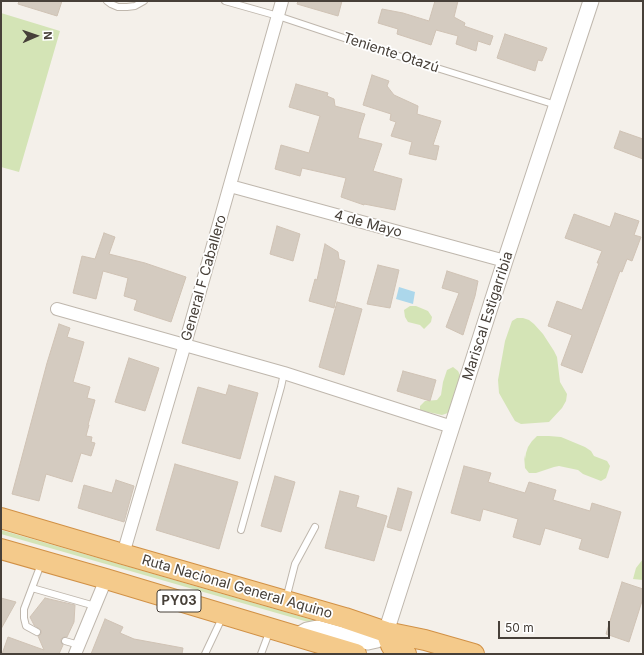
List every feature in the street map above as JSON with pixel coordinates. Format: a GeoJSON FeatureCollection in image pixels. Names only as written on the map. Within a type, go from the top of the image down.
{"type":"FeatureCollection","features":[{"type":"Feature","properties":{"kind":"highway","name":"Ruta Nacional General Aquino"},"geometry":{"type":"LineString","coordinates":[[1,518],[345,618],[386,632],[425,640],[474,654]]}},
{"type":"Feature","properties":{"kind":"highway","name":"Ruta Nacional General Aquino"},"geometry":{"type":"LineString","coordinates":[[1,549],[270,628],[296,636],[318,646],[356,654]]}},
{"type":"Feature","properties":{"kind":"highway"},"geometry":{"type":"LineString","coordinates":[[386,632],[394,650],[406,654]]}},
{"type":"Feature","properties":{"kind":"street","name":"General F Caballero"},"geometry":{"type":"LineString","coordinates":[[123,554],[185,344],[282,1]]}},
{"type":"Feature","properties":{"kind":"street","name":"Mariscal Estigarribia"},"geometry":{"type":"LineString","coordinates":[[386,632],[505,261],[591,1]]}},
{"type":"Feature","properties":{"kind":"street","name":"4 de Mayo"},"geometry":{"type":"LineString","coordinates":[[230,186],[505,261]]}},
{"type":"Feature","properties":{"kind":"street"},"geometry":{"type":"LineString","coordinates":[[57,308],[284,373],[452,427]]}},
{"type":"Feature","properties":{"kind":"street"},"geometry":{"type":"LineString","coordinates":[[77,650],[106,579]]}},
{"type":"Feature","properties":{"kind":"street"},"geometry":{"type":"LineString","coordinates":[[296,636],[307,630],[317,628],[368,642],[378,640],[386,632]]}},
{"type":"Feature","properties":{"kind":"lane"},"geometry":{"type":"LineString","coordinates":[[107,1],[111,4],[127,7],[135,6],[144,1]]}},
{"type":"Feature","properties":{"kind":"lane","name":"Teniente Otazú"},"geometry":{"type":"LineString","coordinates":[[225,1],[278,16],[556,106]]}},
{"type":"Feature","properties":{"kind":"lane"},"geometry":{"type":"LineString","coordinates":[[242,530],[284,373]]}},
{"type":"Feature","properties":{"kind":"lane"},"geometry":{"type":"LineString","coordinates":[[286,601],[295,564],[315,527]]}},
{"type":"Feature","properties":{"kind":"lane"},"geometry":{"type":"LineString","coordinates":[[37,632],[26,626],[24,609],[43,561]]}},
{"type":"Feature","properties":{"kind":"lane"},"geometry":{"type":"LineString","coordinates":[[32,588],[95,606]]}},
{"type":"Feature","properties":{"kind":"lane"},"geometry":{"type":"LineString","coordinates":[[205,654],[224,614]]}},
{"type":"Feature","properties":{"kind":"lane"},"geometry":{"type":"LineString","coordinates":[[261,654],[270,628]]}},
{"type":"Feature","properties":{"kind":"lane"},"geometry":{"type":"LineString","coordinates":[[65,641],[77,650]]}},
{"type":"Feature","properties":{"kind":"green space"},"geometry":{"type":"Polygon","coordinates":[[[1,13],[60,31],[19,172],[1,167],[1,13]]]}},
{"type":"Feature","properties":{"kind":"green space"},"geometry":{"type":"Polygon","coordinates":[[[410,306],[416,306],[428,311],[432,317],[431,322],[424,329],[420,325],[408,322],[405,317],[404,310],[410,306]]]}},
{"type":"Feature","properties":{"kind":"green space"},"geometry":{"type":"Polygon","coordinates":[[[517,318],[529,320],[534,324],[543,334],[557,357],[560,382],[567,394],[566,401],[562,408],[549,422],[521,424],[515,421],[499,393],[498,380],[505,341],[512,321],[517,318]]]}},
{"type":"Feature","properties":{"kind":"green space"},"geometry":{"type":"Polygon","coordinates":[[[453,367],[458,371],[461,377],[453,409],[442,415],[423,411],[420,412],[420,406],[425,401],[437,400],[441,395],[447,370],[453,367]]]}},
{"type":"Feature","properties":{"kind":"green space"},"geometry":{"type":"Polygon","coordinates":[[[537,436],[561,437],[585,447],[591,451],[594,456],[607,461],[610,466],[606,478],[601,481],[583,474],[578,470],[559,466],[536,473],[529,473],[525,468],[524,455],[525,459],[528,447],[537,436]]]}},
{"type":"Feature","properties":{"kind":"green space"},"geometry":{"type":"Polygon","coordinates":[[[1,530],[351,631],[350,634],[1,534],[1,530]]]}},
{"type":"Feature","properties":{"kind":"green space"},"geometry":{"type":"Polygon","coordinates":[[[643,559],[643,580],[633,579],[636,568],[643,559]]]}},
{"type":"Feature","properties":{"kind":"water"},"geometry":{"type":"Polygon","coordinates":[[[399,287],[415,292],[413,304],[396,299],[399,287]]]}},
{"type":"Feature","properties":{"kind":"building"},"geometry":{"type":"Polygon","coordinates":[[[19,1],[62,1],[57,16],[18,4],[19,1]]]}},
{"type":"Feature","properties":{"kind":"building"},"geometry":{"type":"Polygon","coordinates":[[[298,1],[342,1],[338,16],[297,4],[298,1]]]}},
{"type":"Feature","properties":{"kind":"building"},"geometry":{"type":"Polygon","coordinates":[[[435,1],[458,1],[454,17],[465,23],[464,26],[493,36],[490,45],[478,41],[476,51],[456,44],[458,36],[436,30],[431,45],[397,34],[398,29],[378,23],[382,9],[403,13],[429,21],[435,1]]]}},
{"type":"Feature","properties":{"kind":"building"},"geometry":{"type":"Polygon","coordinates":[[[505,34],[547,48],[542,61],[538,60],[535,71],[497,58],[505,34]]]}},
{"type":"Feature","properties":{"kind":"building"},"geometry":{"type":"Polygon","coordinates":[[[372,75],[389,81],[387,86],[394,95],[418,106],[417,114],[441,121],[433,145],[439,146],[436,160],[409,154],[412,142],[391,136],[396,122],[390,120],[391,114],[363,105],[372,75]]]}},
{"type":"Feature","properties":{"kind":"building"},"geometry":{"type":"Polygon","coordinates":[[[296,84],[328,93],[327,96],[334,99],[335,106],[365,114],[358,138],[382,144],[373,171],[402,179],[395,210],[364,205],[341,197],[346,178],[302,168],[300,176],[275,169],[281,145],[309,153],[320,116],[289,107],[296,84]]]}},
{"type":"Feature","properties":{"kind":"building"},"geometry":{"type":"Polygon","coordinates":[[[620,131],[643,139],[643,159],[614,148],[620,131]]]}},
{"type":"Feature","properties":{"kind":"building"},"geometry":{"type":"Polygon","coordinates":[[[615,213],[639,221],[634,235],[641,237],[632,261],[627,259],[622,272],[620,271],[582,373],[561,365],[572,335],[548,326],[557,301],[582,310],[602,251],[565,238],[574,214],[610,227],[615,213]]]}},
{"type":"Feature","properties":{"kind":"building"},"geometry":{"type":"Polygon","coordinates":[[[277,226],[300,234],[293,261],[270,254],[277,226]]]}},
{"type":"Feature","properties":{"kind":"building"},"geometry":{"type":"Polygon","coordinates":[[[104,233],[115,237],[109,254],[145,263],[186,277],[171,322],[134,310],[137,300],[124,296],[128,278],[103,271],[96,299],[73,293],[82,256],[95,259],[104,233]]]}},
{"type":"Feature","properties":{"kind":"building"},"geometry":{"type":"Polygon","coordinates":[[[325,244],[338,252],[339,259],[345,261],[334,308],[309,301],[315,279],[317,280],[325,244]]]}},
{"type":"Feature","properties":{"kind":"building"},"geometry":{"type":"Polygon","coordinates":[[[378,265],[399,270],[390,308],[367,304],[378,265]]]}},
{"type":"Feature","properties":{"kind":"building"},"geometry":{"type":"Polygon","coordinates":[[[447,271],[478,281],[463,335],[446,327],[459,293],[442,288],[447,271]]]}},
{"type":"Feature","properties":{"kind":"building"},"geometry":{"type":"Polygon","coordinates":[[[337,302],[362,309],[344,375],[319,367],[337,302]]]}},
{"type":"Feature","properties":{"kind":"building"},"geometry":{"type":"Polygon","coordinates":[[[59,324],[70,328],[67,337],[84,342],[73,382],[90,387],[87,398],[95,400],[86,436],[92,437],[91,442],[95,443],[91,456],[81,453],[72,482],[46,474],[39,501],[12,494],[59,324]]]}},
{"type":"Feature","properties":{"kind":"building"},"geometry":{"type":"Polygon","coordinates":[[[129,358],[159,368],[145,411],[115,402],[129,358]]]}},
{"type":"Feature","properties":{"kind":"building"},"geometry":{"type":"Polygon","coordinates":[[[403,371],[436,380],[430,401],[397,391],[403,371]]]}},
{"type":"Feature","properties":{"kind":"building"},"geometry":{"type":"Polygon","coordinates":[[[229,385],[258,393],[240,459],[182,443],[198,387],[226,395],[229,385]]]}},
{"type":"Feature","properties":{"kind":"building"},"geometry":{"type":"Polygon","coordinates":[[[175,464],[238,482],[219,549],[156,530],[175,464]]]}},
{"type":"Feature","properties":{"kind":"building"},"geometry":{"type":"Polygon","coordinates":[[[464,466],[491,473],[488,482],[525,493],[529,482],[556,490],[553,500],[590,511],[592,503],[621,512],[608,558],[579,549],[582,539],[545,528],[540,545],[513,537],[518,519],[483,509],[480,521],[451,513],[464,466]]]}},
{"type":"Feature","properties":{"kind":"building"},"geometry":{"type":"Polygon","coordinates":[[[275,476],[295,482],[281,532],[261,526],[275,476]]]}},
{"type":"Feature","properties":{"kind":"building"},"geometry":{"type":"Polygon","coordinates":[[[116,480],[134,486],[124,522],[78,508],[84,485],[112,493],[116,480]]]}},
{"type":"Feature","properties":{"kind":"building"},"geometry":{"type":"Polygon","coordinates":[[[398,488],[412,492],[401,531],[387,527],[398,488]]]}},
{"type":"Feature","properties":{"kind":"building"},"geometry":{"type":"Polygon","coordinates":[[[340,491],[359,496],[356,507],[387,516],[374,561],[325,548],[340,491]]]}},
{"type":"Feature","properties":{"kind":"building"},"geometry":{"type":"Polygon","coordinates":[[[622,582],[643,589],[643,598],[629,642],[606,634],[622,582]]]}},
{"type":"Feature","properties":{"kind":"building"},"geometry":{"type":"Polygon","coordinates":[[[1,598],[16,602],[1,629],[1,598]]]}},
{"type":"Feature","properties":{"kind":"building"},"geometry":{"type":"Polygon","coordinates":[[[45,598],[75,605],[74,622],[67,637],[61,639],[63,645],[59,654],[2,654],[8,637],[44,650],[38,636],[41,634],[41,630],[34,625],[30,617],[45,598]]]}},
{"type":"Feature","properties":{"kind":"building"},"geometry":{"type":"Polygon","coordinates":[[[105,619],[123,627],[120,633],[134,639],[183,648],[182,654],[91,654],[105,619]]]}}]}
